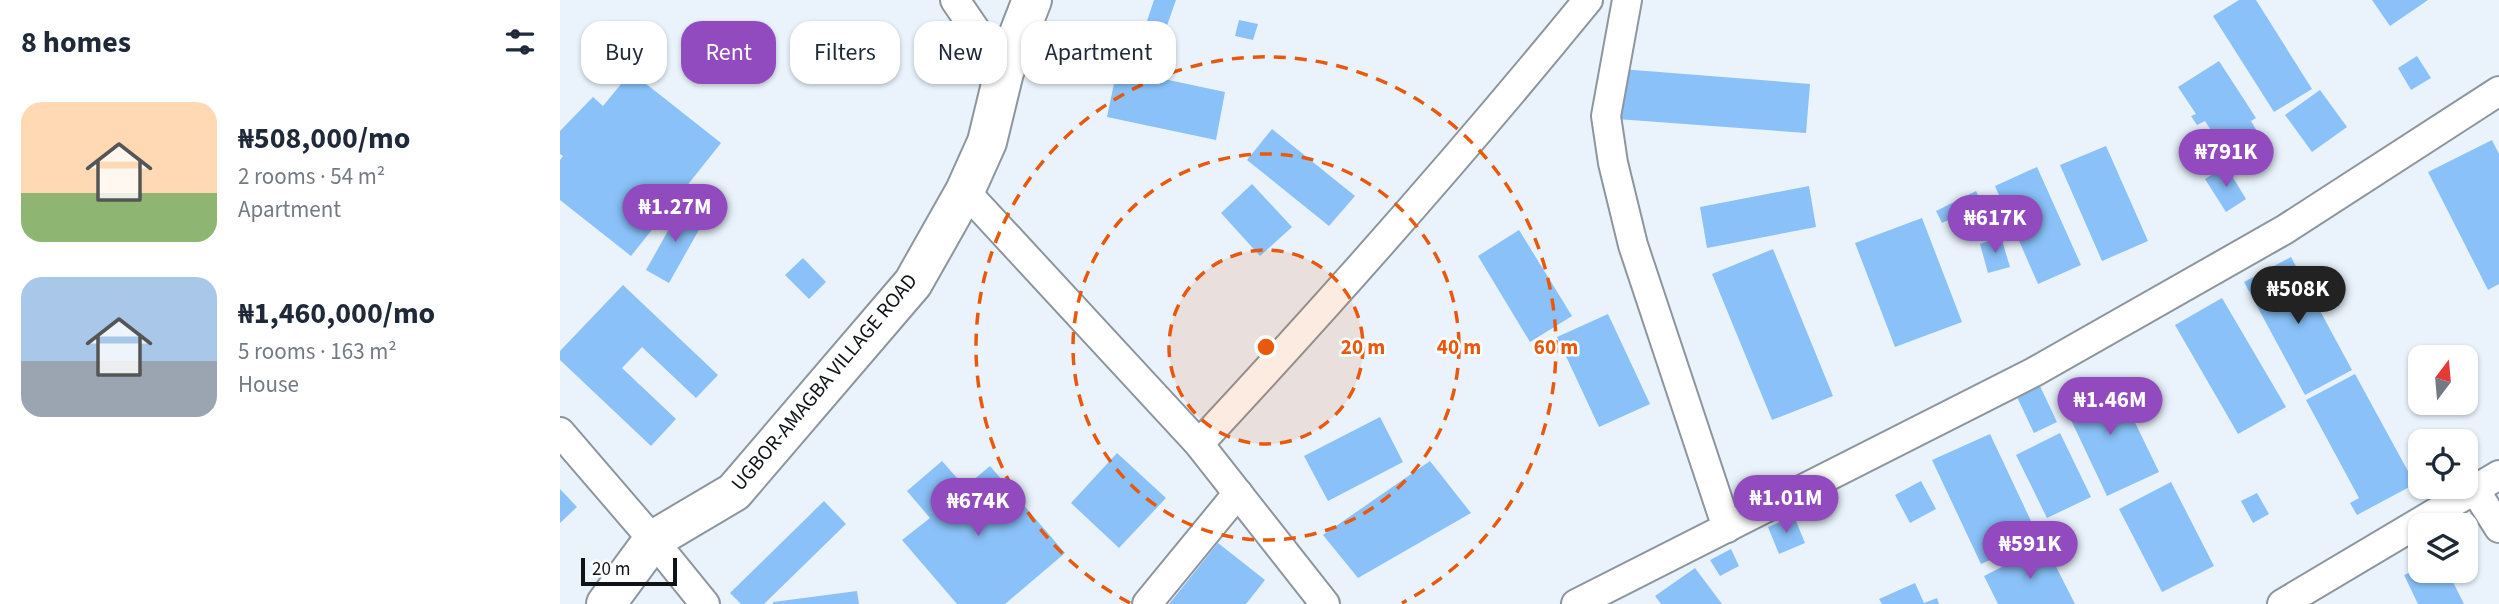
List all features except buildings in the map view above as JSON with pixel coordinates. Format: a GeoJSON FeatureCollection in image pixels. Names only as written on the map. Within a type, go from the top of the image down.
{"type":"FeatureCollection","features":[{"type":"Feature","properties":{"kind":"street"},"geometry":{"type":"LineString","coordinates":[[955,0],[969,21]]}},
{"type":"Feature","properties":{"kind":"street","name":"UGBOR-AMAGBA VILLAGE ROAD"},"geometry":{"type":"LineString","coordinates":[[1007,64],[1032,0]]}},
{"type":"Feature","properties":{"kind":"street"},"geometry":{"type":"LineString","coordinates":[[1199,443],[1407,216],[1588,0]]}},
{"type":"Feature","properties":{"kind":"street"},"geometry":{"type":"LineString","coordinates":[[1627,0],[1606,117],[1614,163],[1633,245],[1727,528]]}},
{"type":"Feature","properties":{"kind":"street","name":"UGBOR-AMAGBA VILLAGE ROAD"},"geometry":{"type":"LineString","coordinates":[[606,604],[653,540],[734,492],[913,282],[965,191],[987,142],[1001,84]]}},
{"type":"Feature","properties":{"kind":"street"},"geometry":{"type":"LineString","coordinates":[[1576,604],[2034,372],[2284,230],[2499,91]]}},
{"type":"Feature","properties":{"kind":"street"},"geometry":{"type":"LineString","coordinates":[[965,191],[1199,443],[1325,604]]}},
{"type":"Feature","properties":{"kind":"street"},"geometry":{"type":"LineString","coordinates":[[560,432],[705,604]]}},
{"type":"Feature","properties":{"kind":"street"},"geometry":{"type":"LineString","coordinates":[[2478,487],[2499,475]]}},
{"type":"Feature","properties":{"kind":"street"},"geometry":{"type":"LineString","coordinates":[[1147,604],[1238,493]]}},
{"type":"Feature","properties":{"kind":"street"},"geometry":{"type":"LineString","coordinates":[[2478,494],[2499,528]]}},
{"type":"Feature","properties":{"kind":"street"},"geometry":{"type":"LineString","coordinates":[[2281,604],[2458,499]]}}]}
